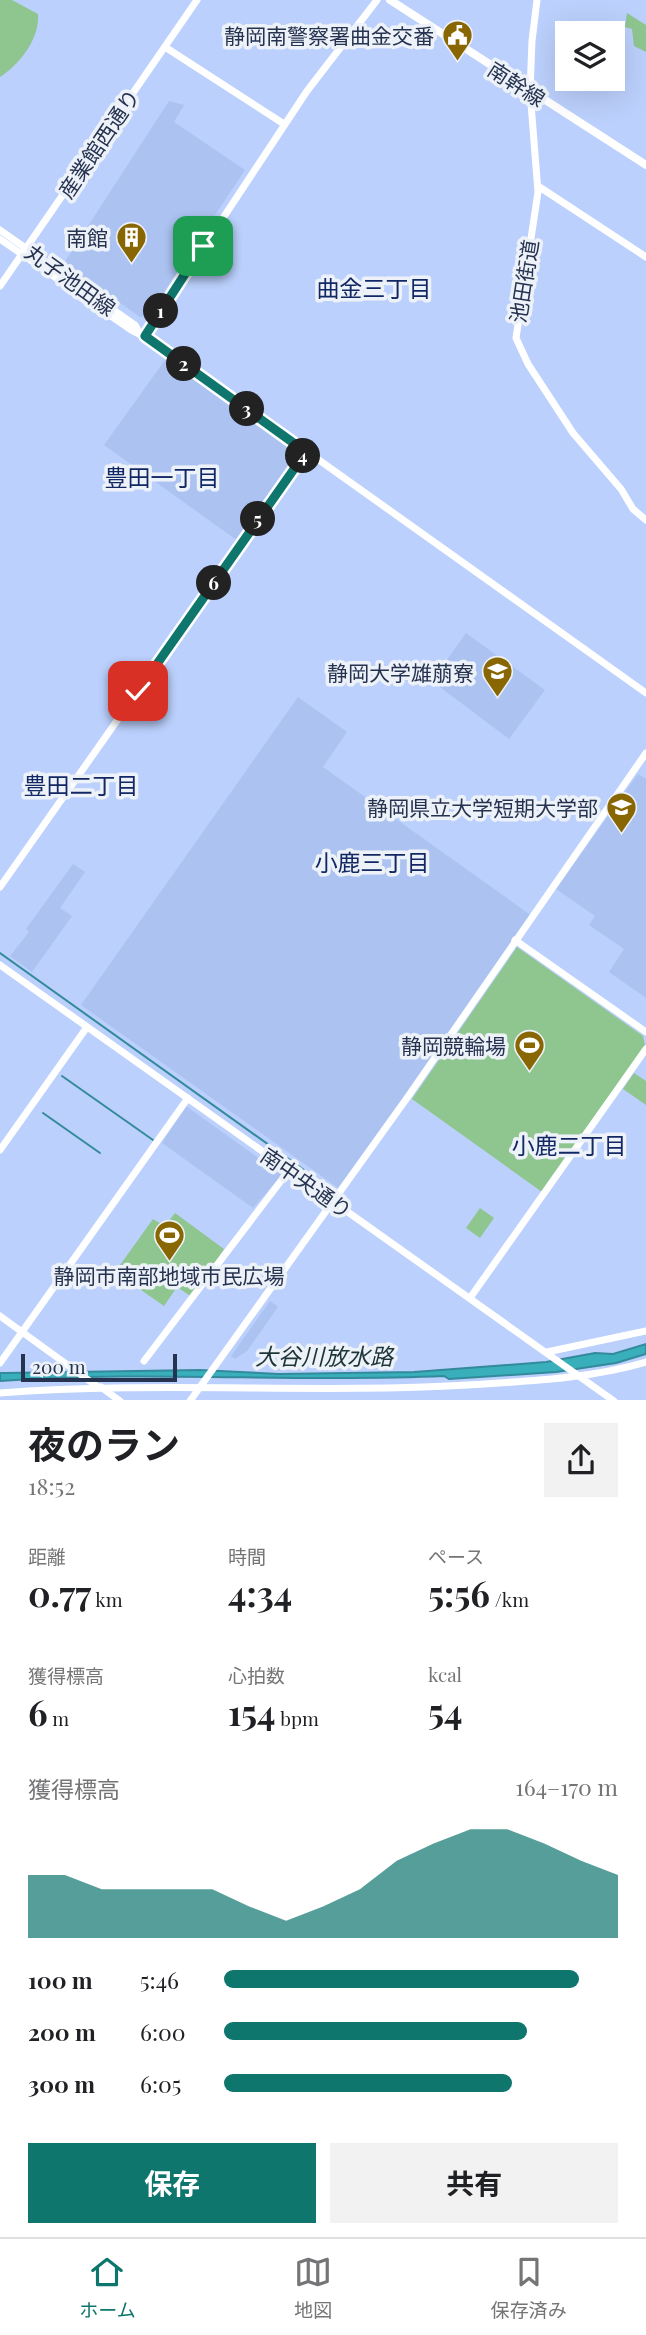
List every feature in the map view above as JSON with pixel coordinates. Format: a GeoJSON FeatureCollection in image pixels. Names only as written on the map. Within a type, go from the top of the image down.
{"type":"FeatureCollection","features":[{"type":"Feature","properties":{"kind":"main road","name":"南幹線"},"geometry":{"type":"LineString","coordinates":[[390,0],[646,165]]}},
{"type":"Feature","properties":{"kind":"street","name":"産業館西通り"},"geometry":{"type":"LineString","coordinates":[[0,286],[197,0]]}},
{"type":"Feature","properties":{"kind":"street"},"geometry":{"type":"LineString","coordinates":[[145,336],[285,124],[377,0]]}},
{"type":"Feature","properties":{"kind":"street","name":"池田街道"},"geometry":{"type":"LineString","coordinates":[[537,0],[530,91],[538,186],[515,330],[518,345],[573,433],[621,489],[633,509],[646,520]]}},
{"type":"Feature","properties":{"kind":"street"},"geometry":{"type":"LineString","coordinates":[[165,47],[285,124]]}},
{"type":"Feature","properties":{"kind":"street"},"geometry":{"type":"LineString","coordinates":[[538,186],[646,257]]}},
{"type":"Feature","properties":{"kind":"street","name":"丸子池田線"},"geometry":{"type":"LineString","coordinates":[[0,230],[24,250],[135,325],[145,336],[306,452],[646,693]]}},
{"type":"Feature","properties":{"kind":"street","name":"丸子池田線"},"geometry":{"type":"LineString","coordinates":[[0,239],[24,250]]}},
{"type":"Feature","properties":{"kind":"street"},"geometry":{"type":"LineString","coordinates":[[0,887],[306,452]]}},
{"type":"Feature","properties":{"kind":"street"},"geometry":{"type":"LineString","coordinates":[[191,1400],[646,753]]}},
{"type":"Feature","properties":{"kind":"street"},"geometry":{"type":"LineString","coordinates":[[515,940],[646,1032]]}},
{"type":"Feature","properties":{"kind":"street","name":"南中央通り"},"geometry":{"type":"LineString","coordinates":[[0,965],[613,1400]]}},
{"type":"Feature","properties":{"kind":"street"},"geometry":{"type":"LineString","coordinates":[[0,1150],[87,1027]]}},
{"type":"Feature","properties":{"kind":"street"},"geometry":{"type":"LineString","coordinates":[[470,1298],[646,1049]]}},
{"type":"Feature","properties":{"kind":"street"},"geometry":{"type":"LineString","coordinates":[[0,1363],[188,1098]]}},
{"type":"Feature","properties":{"kind":"street"},"geometry":{"type":"LineString","coordinates":[[144,1361],[290,1170]]}},
{"type":"Feature","properties":{"kind":"street"},"geometry":{"type":"LineString","coordinates":[[0,1315],[119,1400]]}},
{"type":"Feature","properties":{"kind":"street"},"geometry":{"type":"LineString","coordinates":[[547,1352],[646,1331]]}},
{"type":"Feature","properties":{"kind":"street"},"geometry":{"type":"LineString","coordinates":[[0,1393],[98,1386],[396,1389],[580,1377],[646,1362]]}},
{"type":"Feature","properties":{"kind":"shaded area"},"geometry":{"type":"Polygon","coordinates":[[[0,0],[12,0],[38,14],[38,23],[27,50],[15,65],[0,77],[0,0]]]}},
{"type":"Feature","properties":{"kind":"shaded area"},"geometry":{"type":"Polygon","coordinates":[[[627,13],[646,25],[646,52],[634,46],[632,29],[625,27],[627,13]]]}},
{"type":"Feature","properties":{"kind":"shaded area"},"geometry":{"type":"Polygon","coordinates":[[[169,101],[184,105],[174,122],[245,170],[148,316],[140,317],[64,263],[169,101]]]}},
{"type":"Feature","properties":{"kind":"shaded area"},"geometry":{"type":"Polygon","coordinates":[[[165,360],[299,455],[238,541],[104,445],[165,360]]]}},
{"type":"Feature","properties":{"kind":"shaded area","name":"静岡大学雄萠寮"},"geometry":{"type":"Polygon","coordinates":[[[466,633],[545,690],[509,739],[432,681],[466,633]]]}},
{"type":"Feature","properties":{"kind":"shaded area"},"geometry":{"type":"Polygon","coordinates":[[[298,697],[347,732],[323,767],[532,916],[341,1190],[81,1005],[298,697]]]}},
{"type":"Feature","properties":{"kind":"shaded area","name":"静岡県立大学短期大学部"},"geometry":{"type":"Polygon","coordinates":[[[638,774],[646,779],[646,998],[609,972],[624,949],[589,925],[595,916],[556,889],[638,774]]]}},
{"type":"Feature","properties":{"kind":"shaded area"},"geometry":{"type":"Polygon","coordinates":[[[73,864],[85,872],[60,908],[72,916],[32,972],[10,956],[29,932],[26,929],[73,864]]]}},
{"type":"Feature","properties":{"kind":"shaded area","name":"静岡競輪場"},"geometry":{"type":"Polygon","coordinates":[[[517,947],[643,1036],[645,1045],[542,1192],[412,1099],[517,947]]]}},
{"type":"Feature","properties":{"kind":"shaded area"},"geometry":{"type":"Polygon","coordinates":[[[634,1073],[646,1081],[646,1105],[623,1089],[634,1073]]]}},
{"type":"Feature","properties":{"kind":"shaded area"},"geometry":{"type":"Polygon","coordinates":[[[186,1106],[282,1175],[253,1208],[162,1143],[186,1106]]]}},
{"type":"Feature","properties":{"kind":"shaded area"},"geometry":{"type":"Polygon","coordinates":[[[480,1208],[494,1218],[480,1238],[466,1228],[480,1208]]]}},
{"type":"Feature","properties":{"kind":"shaded area","name":"静岡市南部地域市民広場"},"geometry":{"type":"Polygon","coordinates":[[[175,1213],[224,1249],[192,1297],[177,1287],[164,1306],[115,1272],[153,1219],[165,1226],[175,1213]]]}},
{"type":"Feature","properties":{"kind":"shaded area"},"geometry":{"type":"Polygon","coordinates":[[[270,1301],[278,1307],[247,1351],[235,1359],[231,1356],[270,1301]]]}},
{"type":"Feature","properties":{"kind":"shaded area"},"geometry":{"type":"Polygon","coordinates":[[[646,1344],[646,1354],[616,1363],[556,1372],[449,1379],[444,1376],[167,1376],[0,1381],[0,1373],[200,1370],[279,1374],[414,1372],[546,1362],[595,1353],[613,1354],[646,1344]]]}},
{"type":"Feature","properties":{"kind":"waterway"},"geometry":{"type":"LineString","coordinates":[[0,953],[304,1170]]}},
{"type":"Feature","properties":{"kind":"waterway"},"geometry":{"type":"LineString","coordinates":[[62,1076],[153,1140]]}},
{"type":"Feature","properties":{"kind":"waterway"},"geometry":{"type":"LineString","coordinates":[[43,1113],[100,1153]]}},
{"type":"Feature","properties":{"kind":"place","name":"静岡南警察署曲金交番"},"geometry":{"type":"Point","coordinates":[457,62]}},
{"type":"Feature","properties":{"kind":"place","name":"南館"},"geometry":{"type":"Point","coordinates":[131,264]}},
{"type":"Feature","properties":{"kind":"place","name":"静岡大学雄萠寮"},"geometry":{"type":"Point","coordinates":[497,699]}},
{"type":"Feature","properties":{"kind":"place","name":"静岡県立大学短期大学部"},"geometry":{"type":"Point","coordinates":[621,834]}},
{"type":"Feature","properties":{"kind":"place","name":"静岡競輪場"},"geometry":{"type":"Point","coordinates":[529,1072]}},
{"type":"Feature","properties":{"kind":"place","name":"静岡市南部地域市民広場"},"geometry":{"type":"Point","coordinates":[169,1262]}},
{"type":"Feature","properties":{"kind":"district","name":"曲金三丁目"},"geometry":{"type":"Point","coordinates":[374,287]}},
{"type":"Feature","properties":{"kind":"district","name":"豊田一丁目"},"geometry":{"type":"Point","coordinates":[162,476]}},
{"type":"Feature","properties":{"kind":"district","name":"豊田二丁目"},"geometry":{"type":"Point","coordinates":[81,784]}},
{"type":"Feature","properties":{"kind":"district","name":"小鹿三丁目"},"geometry":{"type":"Point","coordinates":[372,861]}},
{"type":"Feature","properties":{"kind":"district","name":"小鹿二丁目"},"geometry":{"type":"Point","coordinates":[569,1144]}},
{"type":"Feature","properties":{"kind":"route"},"geometry":{"type":"LineString","coordinates":[[138,691],[306,452],[145,336],[203,246]]}},
{"type":"Feature","properties":{"kind":"water label","name":"大谷川放水路"},"geometry":{"type":"Point","coordinates":[324,1355]}}]}
